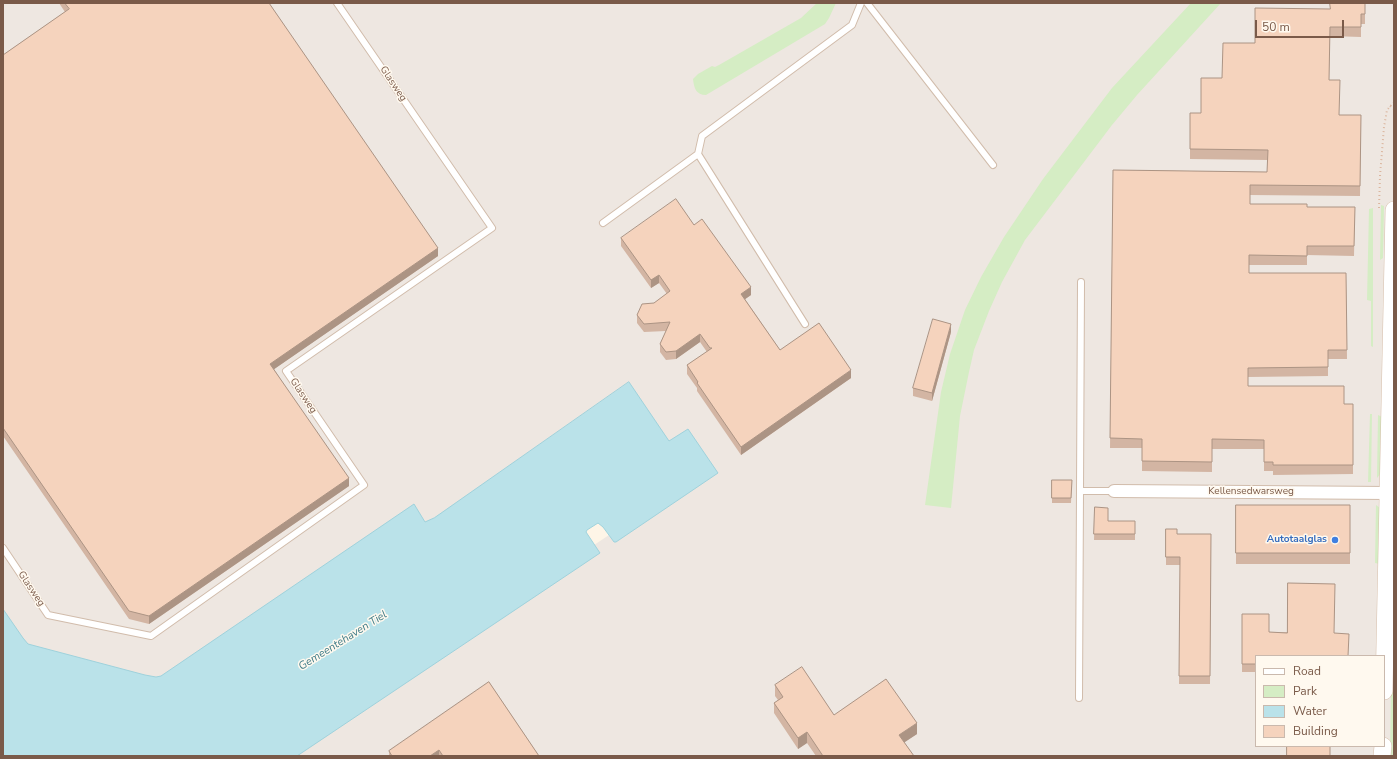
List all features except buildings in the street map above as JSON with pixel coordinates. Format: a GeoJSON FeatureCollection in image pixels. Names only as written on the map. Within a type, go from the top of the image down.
{"type":"FeatureCollection","features":[{"type":"Feature","properties":{"kind":"main road"},"geometry":{"type":"LineString","coordinates":[[1385,655],[1394,210]]}},
{"type":"Feature","properties":{"kind":"street","name":"Kellensedwarsweg"},"geometry":{"type":"LineString","coordinates":[[1114,491],[1389,493]]}},
{"type":"Feature","properties":{"kind":"lane","name":"Glasweg"},"geometry":{"type":"LineString","coordinates":[[3,548],[48,615],[150,636],[364,485],[286,371],[492,228],[337,3]]}},
{"type":"Feature","properties":{"kind":"lane"},"geometry":{"type":"LineString","coordinates":[[603,223],[698,154],[702,136],[852,25],[861,3]]}},
{"type":"Feature","properties":{"kind":"lane"},"geometry":{"type":"LineString","coordinates":[[867,3],[993,165]]}},
{"type":"Feature","properties":{"kind":"lane"},"geometry":{"type":"LineString","coordinates":[[698,154],[806,324]]}},
{"type":"Feature","properties":{"kind":"lane"},"geometry":{"type":"LineString","coordinates":[[1079,698],[1081,282]]}},
{"type":"Feature","properties":{"kind":"lane"},"geometry":{"type":"LineString","coordinates":[[1080,491],[1114,491]]}},
{"type":"Feature","properties":{"kind":"path"},"geometry":{"type":"LineString","coordinates":[[1390,106],[1394,110]]}},
{"type":"Feature","properties":{"kind":"shaded area"},"geometry":{"type":"Polygon","coordinates":[[[3,3],[1394,3],[1394,756],[276,756],[704,472],[427,540],[158,685],[23,648],[3,621],[3,3]]]}},
{"type":"Feature","properties":{"kind":"green space"},"geometry":{"type":"Polygon","coordinates":[[[817,3],[836,3],[825,24],[706,95],[700,94],[696,90],[693,79],[698,74],[712,66],[715,67],[719,65],[801,18],[817,3]]]}},
{"type":"Feature","properties":{"kind":"green space"},"geometry":{"type":"Polygon","coordinates":[[[1191,3],[1221,3],[1137,95],[1112,125],[1025,240],[1002,282],[974,350],[969,372],[960,416],[951,508],[925,505],[941,392],[950,354],[965,310],[981,277],[1004,237],[1043,179],[1112,88],[1191,3]]]}},
{"type":"Feature","properties":{"kind":"green space"},"geometry":{"type":"Polygon","coordinates":[[[1381,205],[1384,206],[1383,258],[1380,260],[1381,205]]]}},
{"type":"Feature","properties":{"kind":"green space"},"geometry":{"type":"Polygon","coordinates":[[[1373,208],[1373,347],[1371,346],[1371,301],[1367,300],[1369,209],[1373,208]]]}},
{"type":"Feature","properties":{"kind":"green space"},"geometry":{"type":"Polygon","coordinates":[[[1370,414],[1372,414],[1371,482],[1368,482],[1370,414]]]}},
{"type":"Feature","properties":{"kind":"green space"},"geometry":{"type":"Polygon","coordinates":[[[1378,415],[1382,417],[1381,473],[1377,478],[1378,415]]]}},
{"type":"Feature","properties":{"kind":"green space"},"geometry":{"type":"Polygon","coordinates":[[[1394,497],[1394,756],[1390,756],[1394,497]]]}},
{"type":"Feature","properties":{"kind":"green space"},"geometry":{"type":"Polygon","coordinates":[[[1376,505],[1380,508],[1380,564],[1375,563],[1376,505]]]}},
{"type":"Feature","properties":{"kind":"water","name":"Gemeentehaven Tiel"},"geometry":{"type":"Polygon","coordinates":[[[629,382],[669,441],[688,429],[718,473],[616,542],[614,542],[603,527],[598,523],[587,530],[586,532],[600,553],[297,756],[3,756],[3,609],[28,644],[145,675],[156,677],[161,676],[414,504],[425,522],[434,518],[629,382]]]}},
{"type":"Feature","properties":{"kind":"place","name":"Autotaalglas"},"geometry":{"type":"Point","coordinates":[1335,540]}}]}
